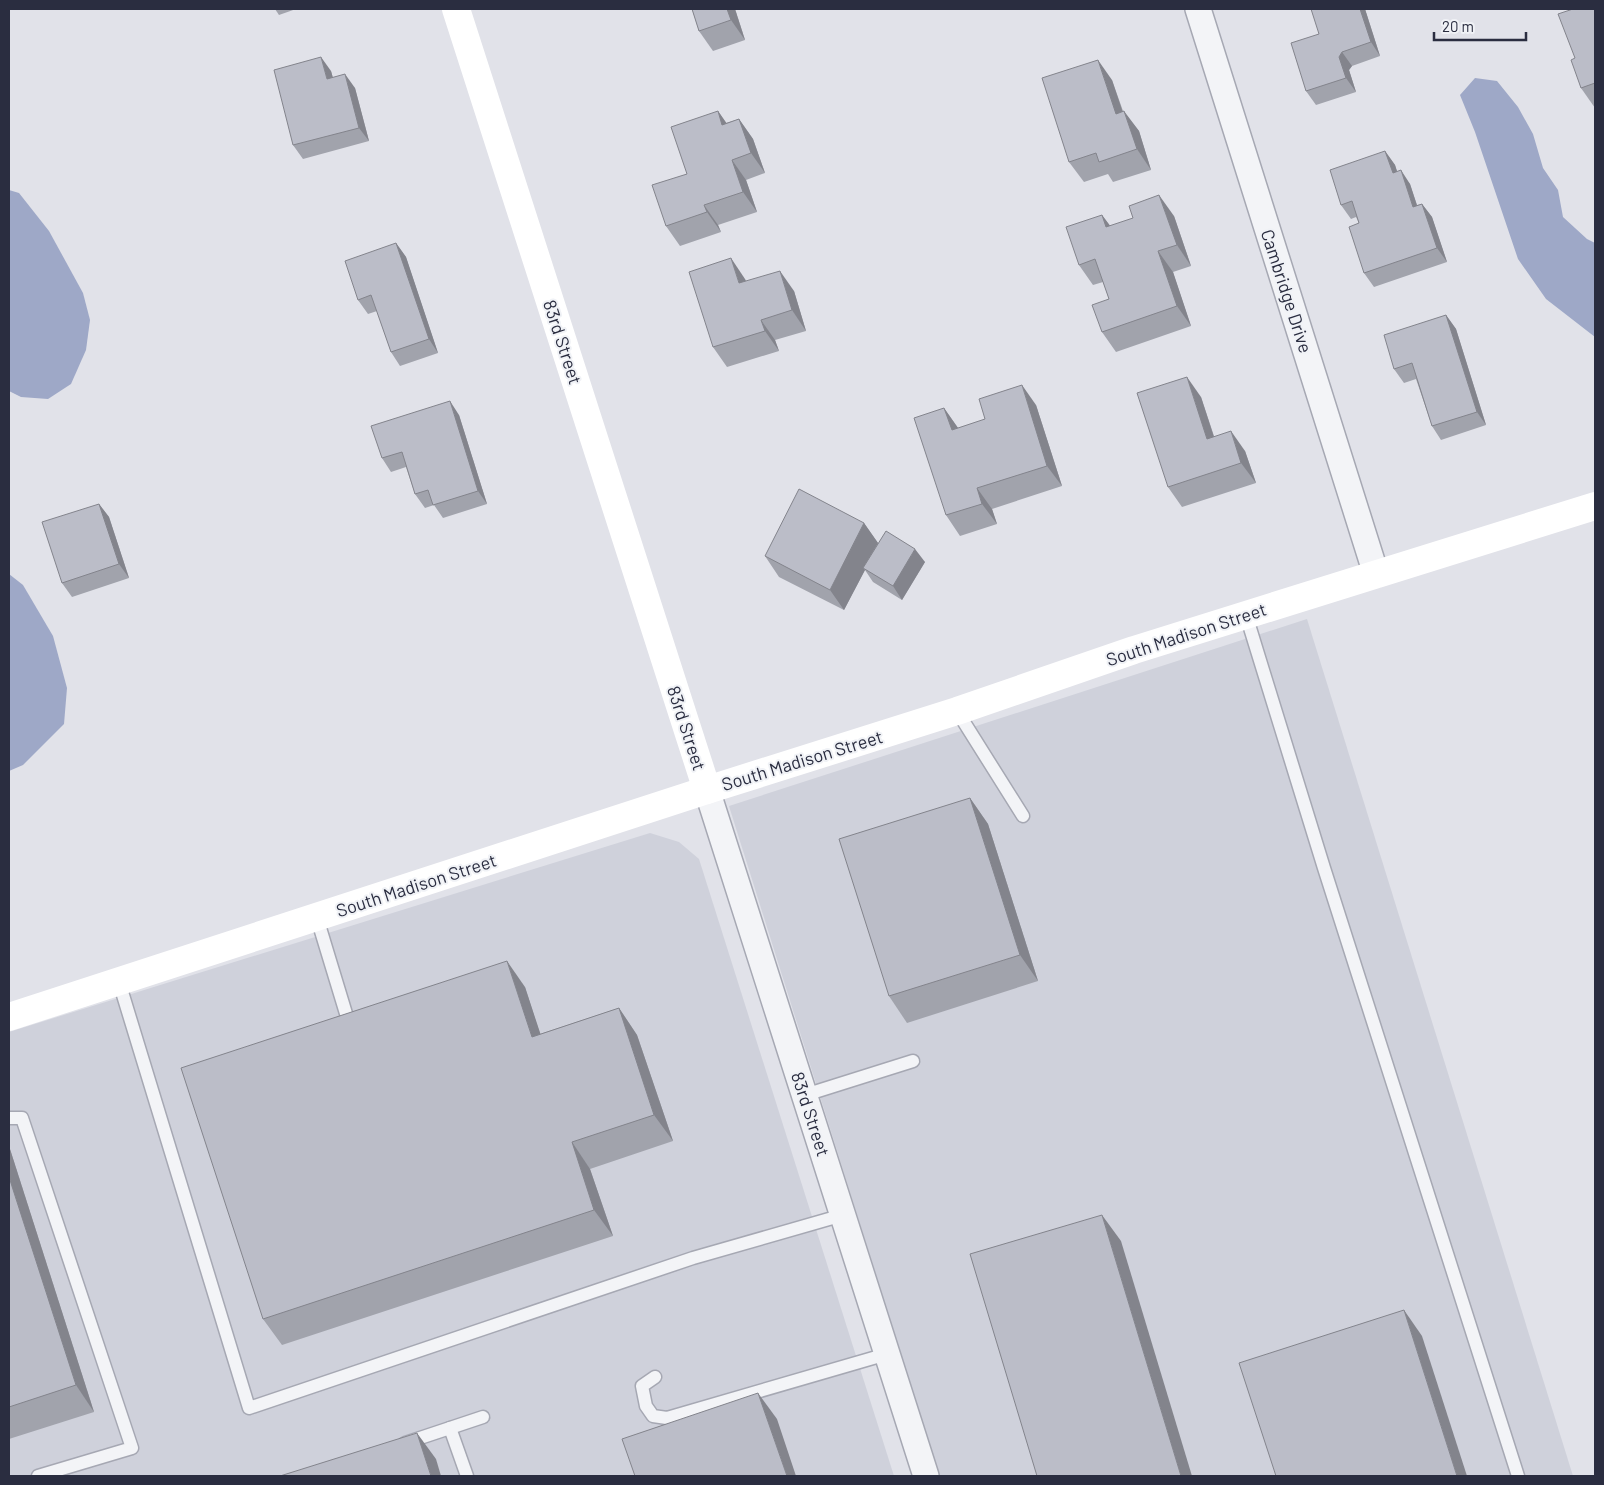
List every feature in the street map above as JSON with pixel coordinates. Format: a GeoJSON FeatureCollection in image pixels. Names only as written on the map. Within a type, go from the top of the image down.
{"type":"FeatureCollection","features":[{"type":"Feature","properties":{"kind":"street","name":"83rd Street"},"geometry":{"type":"LineString","coordinates":[[456,9],[926,1476]]}},
{"type":"Feature","properties":{"kind":"street","name":"Cambridge Drive"},"geometry":{"type":"LineString","coordinates":[[1198,9],[1376,574]]}},
{"type":"Feature","properties":{"kind":"street","name":"South Madison Street"},"geometry":{"type":"LineString","coordinates":[[9,1017],[707,790],[957,711],[1134,650],[1595,506]]}},
{"type":"Feature","properties":{"kind":"lane"},"geometry":{"type":"LineString","coordinates":[[1246,615],[1324,868],[1518,1476]]}},
{"type":"Feature","properties":{"kind":"lane"},"geometry":{"type":"LineString","coordinates":[[957,711],[1023,816]]}},
{"type":"Feature","properties":{"kind":"lane"},"geometry":{"type":"LineString","coordinates":[[317,918],[351,1030]]}},
{"type":"Feature","properties":{"kind":"lane"},"geometry":{"type":"LineString","coordinates":[[118,982],[249,1408],[693,1258],[843,1214]]}},
{"type":"Feature","properties":{"kind":"lane"},"geometry":{"type":"LineString","coordinates":[[805,1096],[913,1061]]}},
{"type":"Feature","properties":{"kind":"lane"},"geometry":{"type":"LineString","coordinates":[[9,1118],[22,1118],[132,1448],[38,1476]]}},
{"type":"Feature","properties":{"kind":"lane"},"geometry":{"type":"LineString","coordinates":[[655,1377],[642,1386],[646,1406],[653,1416],[667,1418],[887,1354]]}},
{"type":"Feature","properties":{"kind":"lane"},"geometry":{"type":"LineString","coordinates":[[395,1446],[484,1417]]}},
{"type":"Feature","properties":{"kind":"lane"},"geometry":{"type":"LineString","coordinates":[[450,1428],[467,1476]]}},
{"type":"Feature","properties":{"kind":"shaded area"},"geometry":{"type":"Polygon","coordinates":[[[1307,619],[1573,1476],[939,1476],[729,806],[1307,619]]]}},
{"type":"Feature","properties":{"kind":"shaded area"},"geometry":{"type":"Polygon","coordinates":[[[650,833],[679,842],[699,859],[894,1476],[9,1476],[9,1032],[650,833]]]}},
{"type":"Feature","properties":{"kind":"water"},"geometry":{"type":"Polygon","coordinates":[[[1475,78],[1497,81],[1518,107],[1533,134],[1543,168],[1558,190],[1563,217],[1587,239],[1595,243],[1595,337],[1546,299],[1518,259],[1475,132],[1460,95],[1475,78]]]}},
{"type":"Feature","properties":{"kind":"water"},"geometry":{"type":"Polygon","coordinates":[[[9,190],[19,193],[49,231],[83,293],[90,320],[86,350],[71,384],[48,399],[21,397],[9,391],[9,190]]]}},
{"type":"Feature","properties":{"kind":"water"},"geometry":{"type":"Polygon","coordinates":[[[9,574],[23,585],[53,636],[67,688],[64,724],[23,765],[9,771],[9,574]]]}},
{"type":"Feature","properties":{"kind":"building"},"geometry":{"type":"Polygon","coordinates":[[[692,9],[727,9],[731,20],[699,31],[692,9]]]}},
{"type":"Feature","properties":{"kind":"building"},"geometry":{"type":"Polygon","coordinates":[[[1311,9],[1360,9],[1371,42],[1342,52],[1339,57],[1346,78],[1306,91],[1291,43],[1319,34],[1311,9]]]}},
{"type":"Feature","properties":{"kind":"building"},"geometry":{"type":"Polygon","coordinates":[[[1573,9],[1595,9],[1595,83],[1581,88],[1571,60],[1575,58],[1558,14],[1573,9]]]}},
{"type":"Feature","properties":{"kind":"building"},"geometry":{"type":"Polygon","coordinates":[[[321,57],[327,79],[345,74],[359,128],[293,145],[274,70],[321,57]]]}},
{"type":"Feature","properties":{"kind":"building"},"geometry":{"type":"Polygon","coordinates":[[[1098,60],[1116,114],[1124,111],[1137,149],[1099,162],[1096,153],[1069,162],[1042,78],[1098,60]]]}},
{"type":"Feature","properties":{"kind":"building"},"geometry":{"type":"Polygon","coordinates":[[[718,111],[722,125],[739,119],[751,153],[732,160],[743,192],[704,205],[707,212],[666,226],[652,185],[687,174],[671,127],[718,111]]]}},
{"type":"Feature","properties":{"kind":"building"},"geometry":{"type":"Polygon","coordinates":[[[1385,151],[1393,173],[1401,170],[1413,207],[1422,204],[1437,248],[1364,273],[1349,227],[1359,223],[1352,201],[1341,205],[1330,170],[1385,151]]]}},
{"type":"Feature","properties":{"kind":"building"},"geometry":{"type":"Polygon","coordinates":[[[1159,195],[1177,245],[1158,251],[1177,306],[1102,332],[1092,305],[1109,299],[1095,259],[1079,265],[1066,227],[1102,215],[1106,227],[1133,218],[1129,206],[1159,195]]]}},
{"type":"Feature","properties":{"kind":"building"},"geometry":{"type":"Polygon","coordinates":[[[396,243],[429,339],[391,352],[371,295],[358,300],[345,261],[396,243]]]}},
{"type":"Feature","properties":{"kind":"building"},"geometry":{"type":"Polygon","coordinates":[[[731,258],[739,283],[780,271],[792,310],[761,320],[765,331],[713,347],[689,272],[731,258]]]}},
{"type":"Feature","properties":{"kind":"building"},"geometry":{"type":"Polygon","coordinates":[[[1446,315],[1477,412],[1432,426],[1412,363],[1394,369],[1384,335],[1446,315]]]}},
{"type":"Feature","properties":{"kind":"building"},"geometry":{"type":"Polygon","coordinates":[[[1187,377],[1207,439],[1231,431],[1241,463],[1168,487],[1137,393],[1187,377]]]}},
{"type":"Feature","properties":{"kind":"building"},"geometry":{"type":"Polygon","coordinates":[[[1022,385],[1047,466],[977,488],[982,504],[946,515],[914,418],[944,408],[952,430],[985,419],[979,399],[1022,385]]]}},
{"type":"Feature","properties":{"kind":"building"},"geometry":{"type":"Polygon","coordinates":[[[450,401],[478,491],[433,505],[428,490],[415,494],[402,452],[382,458],[371,426],[450,401]]]}},
{"type":"Feature","properties":{"kind":"building"},"geometry":{"type":"Polygon","coordinates":[[[799,489],[864,523],[830,590],[765,556],[799,489]]]}},
{"type":"Feature","properties":{"kind":"building"},"geometry":{"type":"Polygon","coordinates":[[[99,504],[119,564],[62,583],[42,522],[99,504]]]}},
{"type":"Feature","properties":{"kind":"building"},"geometry":{"type":"Polygon","coordinates":[[[886,531],[915,549],[893,586],[863,568],[886,531]]]}},
{"type":"Feature","properties":{"kind":"building"},"geometry":{"type":"Polygon","coordinates":[[[970,798],[1020,955],[889,996],[839,839],[970,798]]]}},
{"type":"Feature","properties":{"kind":"building"},"geometry":{"type":"Polygon","coordinates":[[[507,961],[532,1037],[619,1008],[654,1115],[572,1142],[594,1210],[263,1319],[181,1068],[507,961]]]}},
{"type":"Feature","properties":{"kind":"building"},"geometry":{"type":"Polygon","coordinates":[[[9,1177],[76,1385],[9,1407],[9,1177]]]}},
{"type":"Feature","properties":{"kind":"building"},"geometry":{"type":"Polygon","coordinates":[[[1102,1215],[1181,1476],[1037,1476],[970,1254],[1102,1215]]]}},
{"type":"Feature","properties":{"kind":"building"},"geometry":{"type":"Polygon","coordinates":[[[1404,1310],[1457,1476],[1276,1476],[1239,1363],[1404,1310]]]}},
{"type":"Feature","properties":{"kind":"building"},"geometry":{"type":"Polygon","coordinates":[[[758,1393],[787,1476],[635,1476],[622,1439],[758,1393]]]}},
{"type":"Feature","properties":{"kind":"building"},"geometry":{"type":"Polygon","coordinates":[[[417,1433],[431,1476],[280,1476],[417,1433]]]}}]}
